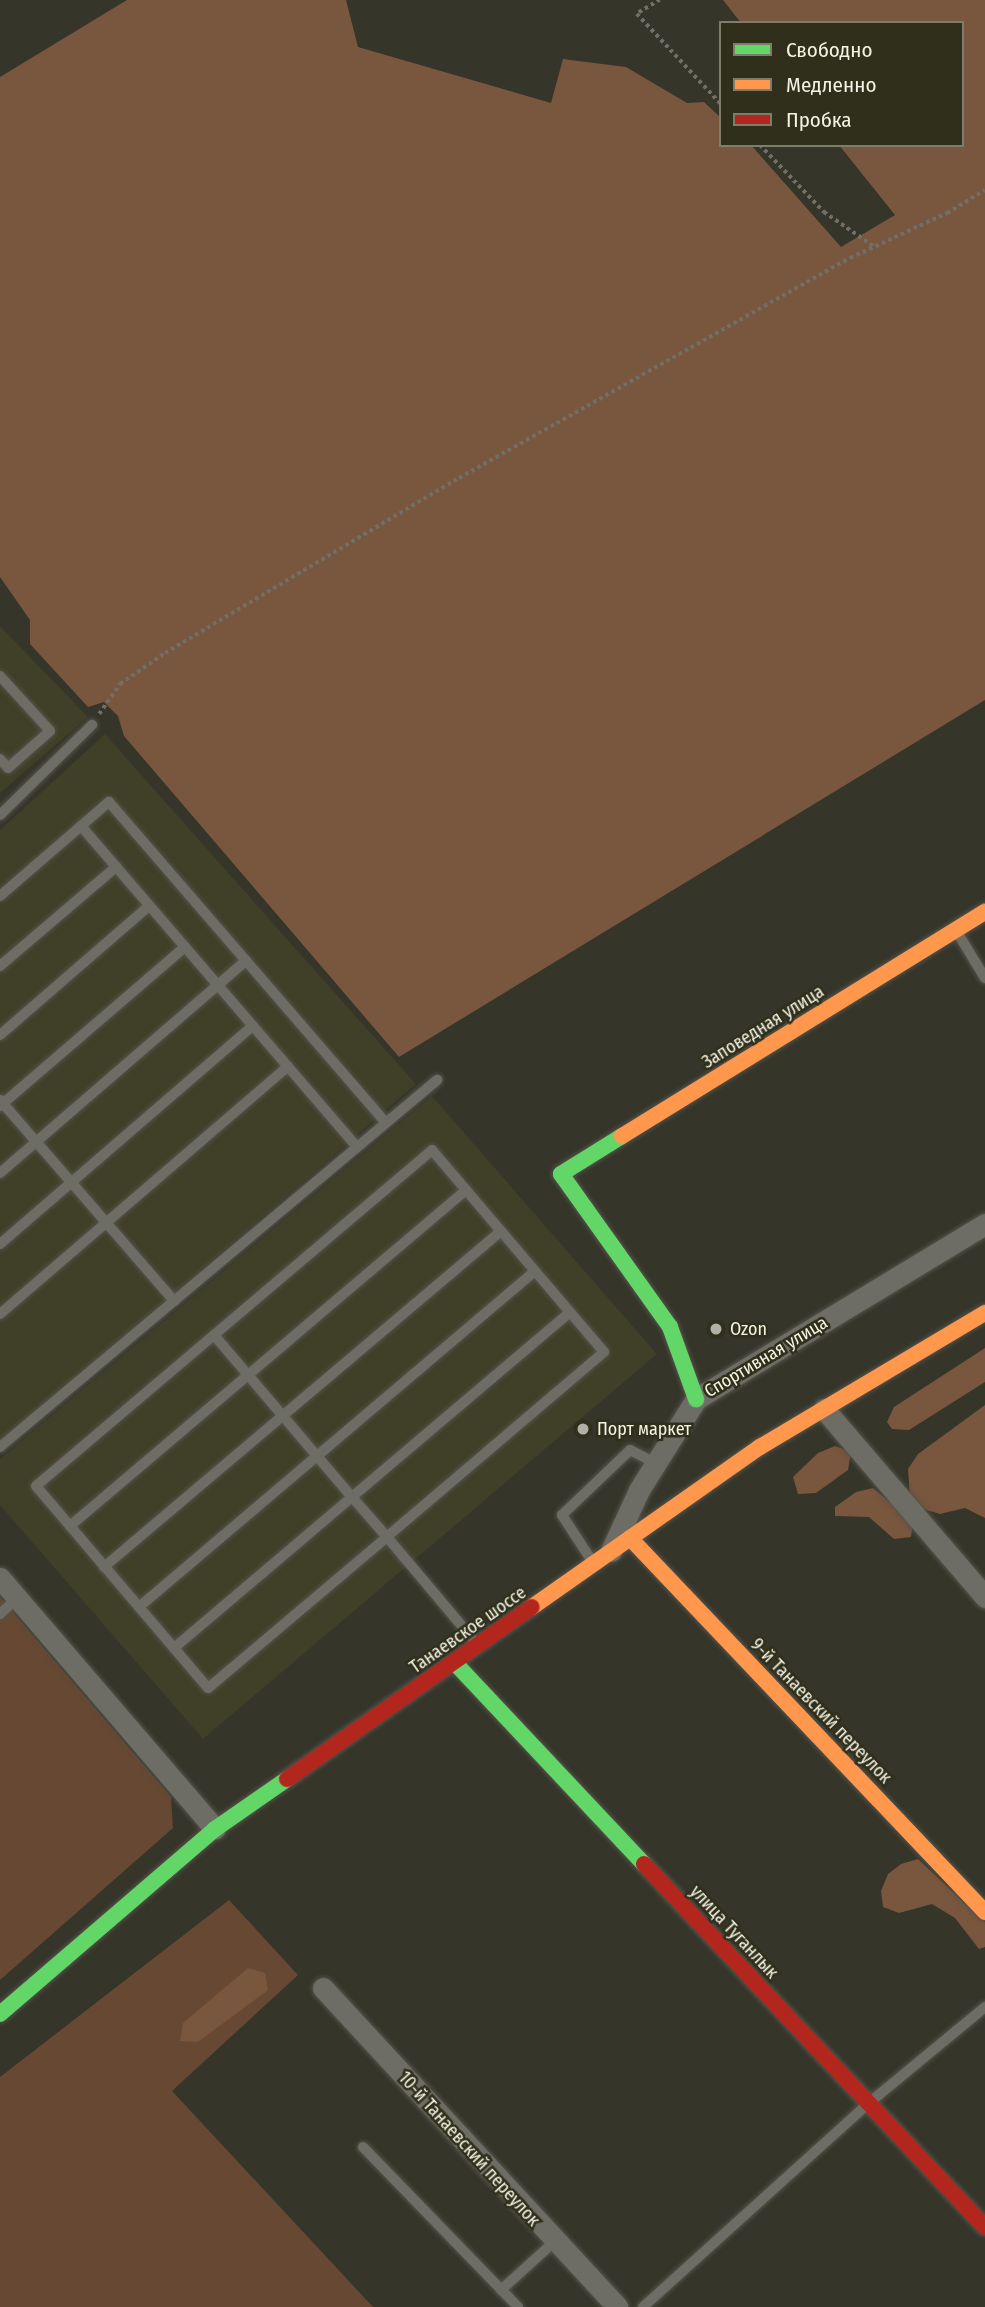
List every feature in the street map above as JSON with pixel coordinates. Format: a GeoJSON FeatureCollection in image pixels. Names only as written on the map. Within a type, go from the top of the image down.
{"type":"FeatureCollection","features":[{"type":"Feature","properties":{"kind":"street","name":"Заповедная улица"},"geometry":{"type":"LineString","coordinates":[[696,1399],[670,1327],[561,1174],[985,912]]}},
{"type":"Feature","properties":{"kind":"street","name":"Спортивная улица"},"geometry":{"type":"LineString","coordinates":[[602,1558],[696,1399],[985,1224]]}},
{"type":"Feature","properties":{"kind":"street","name":"Танаевское шоссе"},"geometry":{"type":"LineString","coordinates":[[0,2014],[215,1829],[456,1664],[760,1447],[985,1313]]}},
{"type":"Feature","properties":{"kind":"street"},"geometry":{"type":"LineString","coordinates":[[824,1409],[985,1597]]}},
{"type":"Feature","properties":{"kind":"street","name":"9-й Танаевский переулок"},"geometry":{"type":"LineString","coordinates":[[630,1538],[985,1912]]}},
{"type":"Feature","properties":{"kind":"street"},"geometry":{"type":"LineString","coordinates":[[0,1578],[215,1829]]}},
{"type":"Feature","properties":{"kind":"street","name":"улица Туганлык"},"geometry":{"type":"LineString","coordinates":[[456,1664],[985,2227]]}},
{"type":"Feature","properties":{"kind":"street","name":"10-й Танаевский переулок"},"geometry":{"type":"LineString","coordinates":[[323,1988],[554,2242],[617,2307]]}},
{"type":"Feature","properties":{"kind":"lane"},"geometry":{"type":"LineString","coordinates":[[0,676],[50,731],[8,768],[0,759]]}},
{"type":"Feature","properties":{"kind":"lane"},"geometry":{"type":"LineString","coordinates":[[0,815],[92,725]]}},
{"type":"Feature","properties":{"kind":"lane"},"geometry":{"type":"LineString","coordinates":[[0,896],[109,802],[386,1123]]}},
{"type":"Feature","properties":{"kind":"lane"},"geometry":{"type":"LineString","coordinates":[[80,826],[357,1147]]}},
{"type":"Feature","properties":{"kind":"lane"},"geometry":{"type":"LineString","coordinates":[[0,966],[116,867]]}},
{"type":"Feature","properties":{"kind":"lane"},"geometry":{"type":"LineString","coordinates":[[0,1035],[149,906]]}},
{"type":"Feature","properties":{"kind":"lane"},"geometry":{"type":"LineString","coordinates":[[956,930],[985,978]]}},
{"type":"Feature","properties":{"kind":"lane"},"geometry":{"type":"LineString","coordinates":[[174,1301],[1,1103],[185,947]]}},
{"type":"Feature","properties":{"kind":"lane"},"geometry":{"type":"LineString","coordinates":[[0,1174],[246,961]]}},
{"type":"Feature","properties":{"kind":"lane"},"geometry":{"type":"LineString","coordinates":[[0,1244],[253,1026]]}},
{"type":"Feature","properties":{"kind":"lane"},"geometry":{"type":"LineString","coordinates":[[0,1314],[288,1066]]}},
{"type":"Feature","properties":{"kind":"lane"},"geometry":{"type":"LineString","coordinates":[[0,1447],[437,1080]]}},
{"type":"Feature","properties":{"kind":"lane"},"geometry":{"type":"LineString","coordinates":[[432,1150],[501,1231],[604,1352],[208,1688],[36,1486],[432,1150]]}},
{"type":"Feature","properties":{"kind":"lane"},"geometry":{"type":"LineString","coordinates":[[70,1526],[466,1190]]}},
{"type":"Feature","properties":{"kind":"lane"},"geometry":{"type":"LineString","coordinates":[[104,1566],[501,1231]]}},
{"type":"Feature","properties":{"kind":"lane"},"geometry":{"type":"LineString","coordinates":[[139,1607],[535,1271]]}},
{"type":"Feature","properties":{"kind":"lane"},"geometry":{"type":"LineString","coordinates":[[173,1648],[570,1312]]}},
{"type":"Feature","properties":{"kind":"lane"},"geometry":{"type":"LineString","coordinates":[[214,1335],[479,1646]]}},
{"type":"Feature","properties":{"kind":"lane"},"geometry":{"type":"LineString","coordinates":[[602,1558],[562,1515],[629,1450],[656,1463]]}},
{"type":"Feature","properties":{"kind":"lane"},"geometry":{"type":"LineString","coordinates":[[0,1614],[18,1598]]}},
{"type":"Feature","properties":{"kind":"lane"},"geometry":{"type":"LineString","coordinates":[[643,2307],[869,2104],[985,2007]]}},
{"type":"Feature","properties":{"kind":"lane"},"geometry":{"type":"LineString","coordinates":[[363,2147],[517,2307]]}},
{"type":"Feature","properties":{"kind":"lane"},"geometry":{"type":"LineString","coordinates":[[501,2290],[554,2242]]}},
{"type":"Feature","properties":{"kind":"path"},"geometry":{"type":"LineString","coordinates":[[660,0],[637,14],[719,102]]}},
{"type":"Feature","properties":{"kind":"path"},"geometry":{"type":"LineString","coordinates":[[762,147],[824,212],[874,247]]}},
{"type":"Feature","properties":{"kind":"path"},"geometry":{"type":"LineString","coordinates":[[92,725],[120,684],[164,653],[471,471],[874,247],[947,213],[985,190]]}},
{"type":"Feature","properties":{"kind":"shaded area"},"geometry":{"type":"Polygon","coordinates":[[[127,0],[346,0],[358,47],[551,103],[563,59],[626,67],[687,103],[704,102],[719,116],[719,147],[753,147],[841,247],[895,215],[841,147],[964,147],[964,21],[739,21],[723,0],[985,0],[985,700],[399,1057],[124,736],[118,716],[104,702],[88,707],[30,644],[30,620],[0,577],[0,77],[127,0]]]}},
{"type":"Feature","properties":{"kind":"shaded area"},"geometry":{"type":"Polygon","coordinates":[[[0,626],[88,717],[0,793],[0,626]]]}},
{"type":"Feature","properties":{"kind":"shaded area"},"geometry":{"type":"Polygon","coordinates":[[[105,734],[416,1084],[0,1443],[0,830],[105,734]]]}},
{"type":"Feature","properties":{"kind":"shaded area"},"geometry":{"type":"Polygon","coordinates":[[[432,1096],[657,1354],[203,1739],[0,1505],[0,1459],[432,1096]]]}},
{"type":"Feature","properties":{"kind":"shaded area"},"geometry":{"type":"Polygon","coordinates":[[[985,1348],[985,1382],[909,1430],[892,1429],[887,1422],[894,1407],[985,1348]]]}},
{"type":"Feature","properties":{"kind":"shaded area"},"geometry":{"type":"Polygon","coordinates":[[[985,1405],[985,1518],[965,1508],[940,1514],[923,1509],[910,1497],[908,1469],[918,1454],[985,1405]]]}},
{"type":"Feature","properties":{"kind":"shaded area"},"geometry":{"type":"Polygon","coordinates":[[[835,1446],[851,1452],[848,1470],[816,1493],[798,1494],[793,1477],[818,1453],[835,1446]]]}},
{"type":"Feature","properties":{"kind":"shaded area"},"geometry":{"type":"Polygon","coordinates":[[[873,1488],[913,1521],[911,1537],[894,1539],[869,1517],[835,1516],[835,1507],[856,1492],[873,1488]]]}},
{"type":"Feature","properties":{"kind":"shaded area"},"geometry":{"type":"Polygon","coordinates":[[[0,1597],[171,1797],[173,1828],[0,1980],[0,1597]]]}},
{"type":"Feature","properties":{"kind":"shaded area"},"geometry":{"type":"Polygon","coordinates":[[[918,1859],[985,1922],[985,1947],[979,1949],[955,1918],[932,1904],[899,1913],[883,1907],[881,1891],[888,1874],[901,1864],[918,1859]]]}},
{"type":"Feature","properties":{"kind":"shaded area"},"geometry":{"type":"Polygon","coordinates":[[[229,1900],[298,1975],[172,2091],[373,2307],[0,2307],[0,2077],[229,1900]]]}},
{"type":"Feature","properties":{"kind":"shaded area"},"geometry":{"type":"Polygon","coordinates":[[[248,1968],[265,1973],[268,1990],[198,2042],[180,2041],[183,2023],[248,1968]]]}},
{"type":"Feature","properties":{"kind":"traffic: fast"},"geometry":{"type":"LineString","coordinates":[[622,1136],[561,1174],[670,1327],[696,1399]]}},
{"type":"Feature","properties":{"kind":"traffic: fast"},"geometry":{"type":"LineString","coordinates":[[456,1664],[644,1864]]}},
{"type":"Feature","properties":{"kind":"traffic: fast"},"geometry":{"type":"LineString","coordinates":[[0,2014],[215,1829],[287,1779]]}},
{"type":"Feature","properties":{"kind":"traffic: slow"},"geometry":{"type":"LineString","coordinates":[[622,1136],[985,912]]}},
{"type":"Feature","properties":{"kind":"traffic: slow"},"geometry":{"type":"LineString","coordinates":[[532,1607],[760,1447],[985,1313]]}},
{"type":"Feature","properties":{"kind":"traffic: slow"},"geometry":{"type":"LineString","coordinates":[[630,1538],[985,1912]]}},
{"type":"Feature","properties":{"kind":"traffic: jam"},"geometry":{"type":"LineString","coordinates":[[287,1779],[532,1607]]}},
{"type":"Feature","properties":{"kind":"traffic: jam"},"geometry":{"type":"LineString","coordinates":[[644,1864],[985,2227]]}},
{"type":"Feature","properties":{"kind":"place","name":"Ozon"},"geometry":{"type":"Point","coordinates":[716,1329]}},
{"type":"Feature","properties":{"kind":"place","name":"Порт маркет"},"geometry":{"type":"Point","coordinates":[583,1429]}}]}
